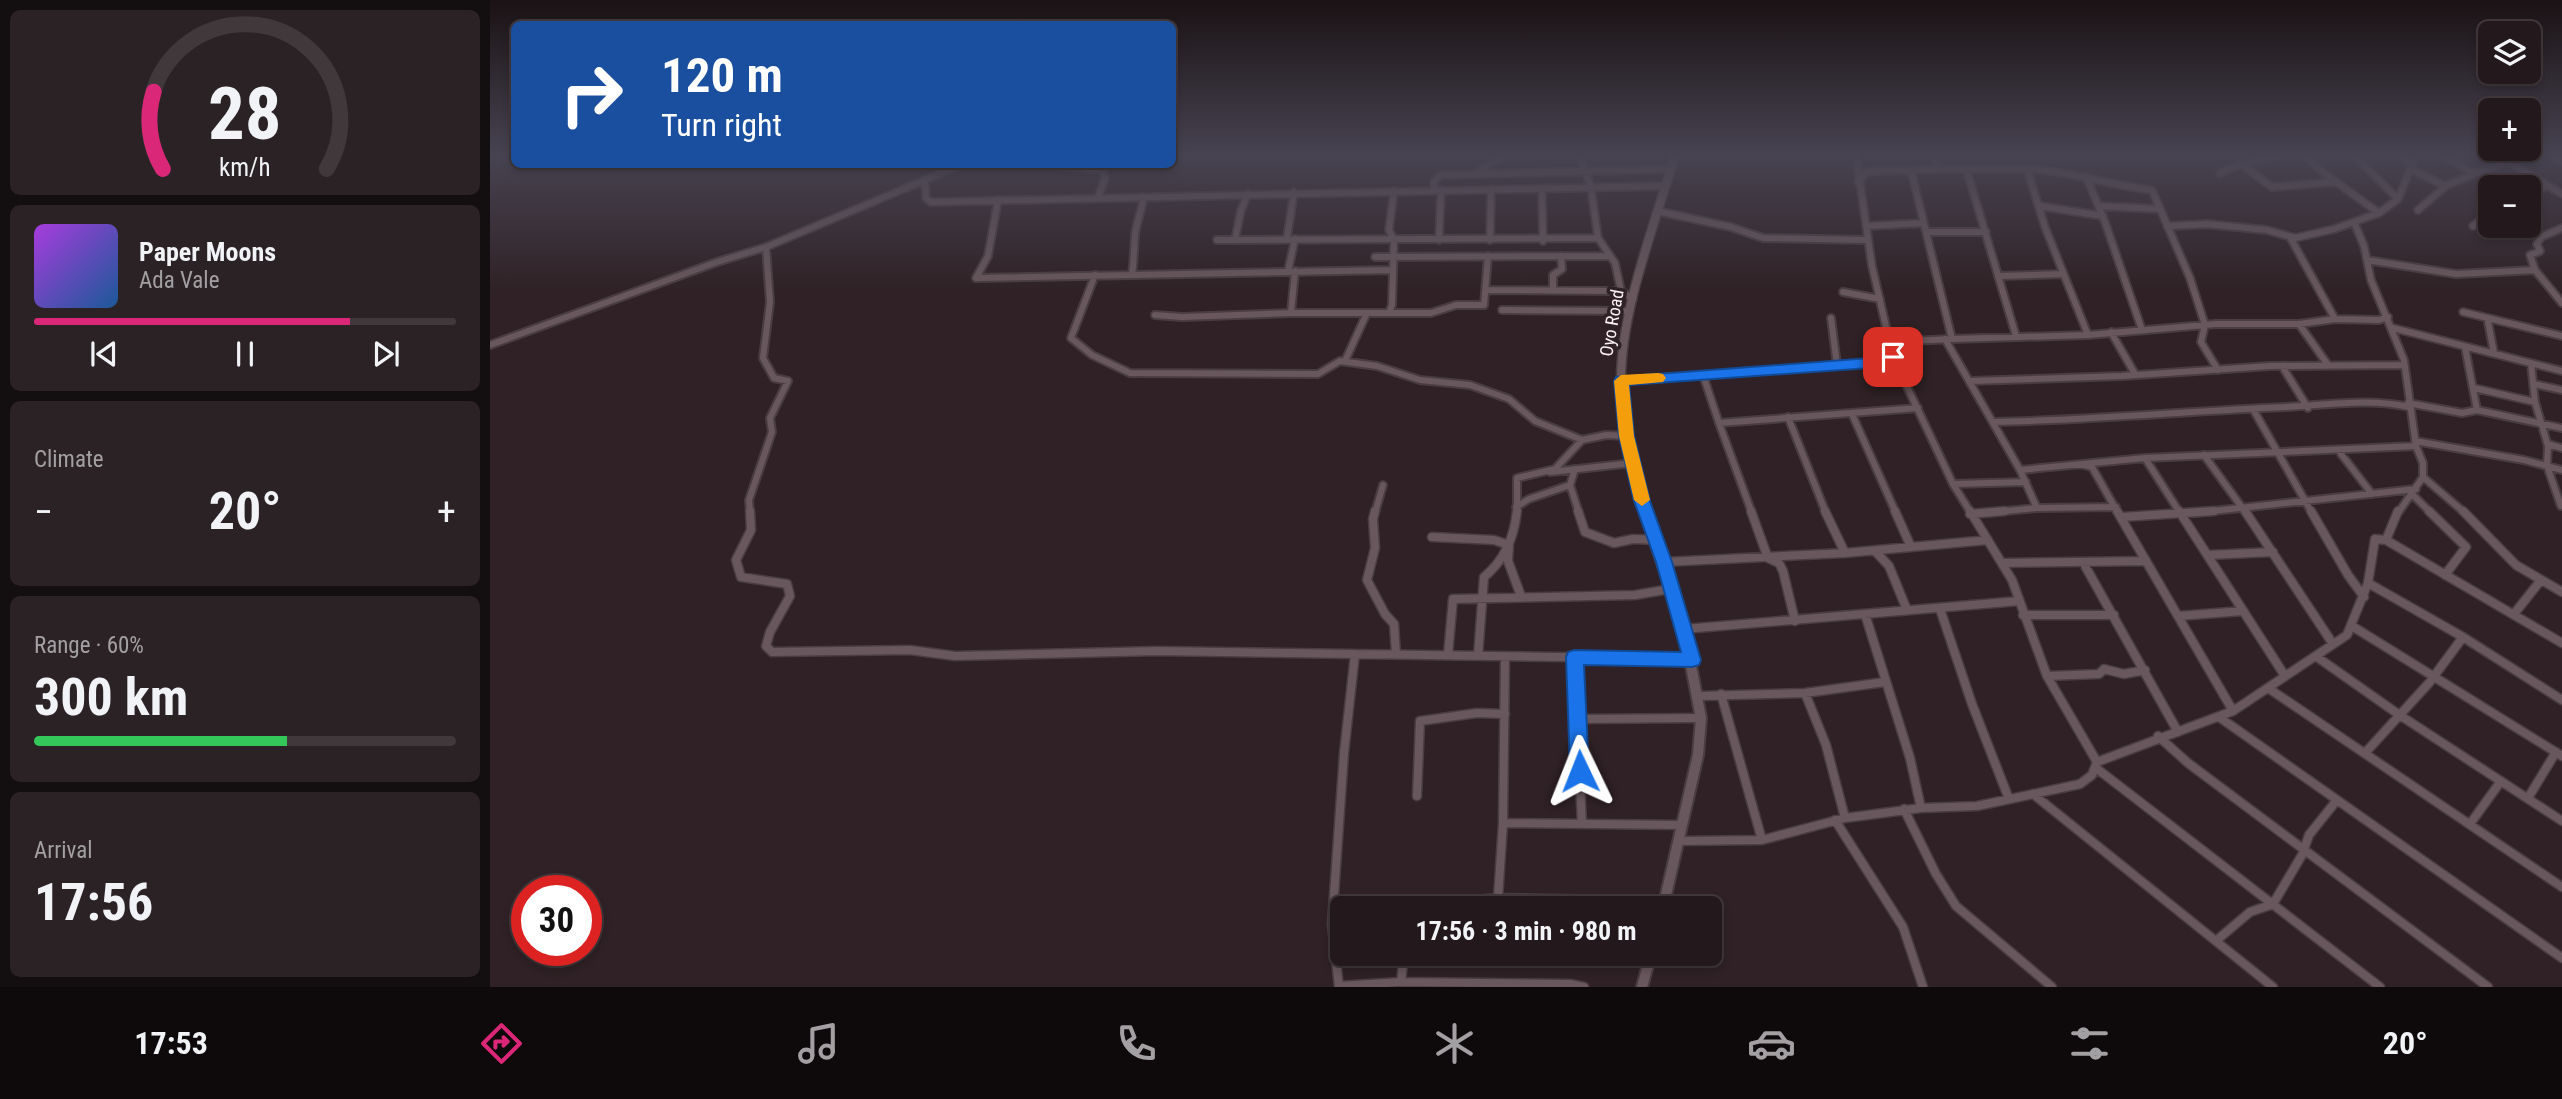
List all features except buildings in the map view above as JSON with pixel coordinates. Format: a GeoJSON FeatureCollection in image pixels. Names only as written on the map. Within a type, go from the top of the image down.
{"type":"FeatureCollection","features":[{"type":"Feature","properties":{"kind":"street"},"geometry":{"type":"LineString","coordinates":[[490,345],[717,262],[766,247],[873,201]]}},
{"type":"Feature","properties":{"kind":"street"},"geometry":{"type":"LineString","coordinates":[[930,201],[962,201]]}},
{"type":"Feature","properties":{"kind":"street"},"geometry":{"type":"LineString","coordinates":[[998,201],[988,256],[976,278],[1393,270]]}},
{"type":"Feature","properties":{"kind":"street"},"geometry":{"type":"LineString","coordinates":[[1132,274],[1136,250],[1135,232],[1143,201]]}},
{"type":"Feature","properties":{"kind":"street"},"geometry":{"type":"LineString","coordinates":[[1287,239],[1293,201]]}},
{"type":"Feature","properties":{"kind":"street"},"geometry":{"type":"LineString","coordinates":[[1388,313],[1392,305],[1394,240],[1389,230],[1393,201]]}},
{"type":"Feature","properties":{"kind":"street"},"geometry":{"type":"LineString","coordinates":[[1438,201],[1439,240]]}},
{"type":"Feature","properties":{"kind":"street"},"geometry":{"type":"LineString","coordinates":[[1490,240],[1491,201]]}},
{"type":"Feature","properties":{"kind":"street"},"geometry":{"type":"LineString","coordinates":[[1542,201],[1543,241]]}},
{"type":"Feature","properties":{"kind":"street"},"geometry":{"type":"LineString","coordinates":[[1593,201],[1598,238],[1615,263],[1621,291]]}},
{"type":"Feature","properties":{"kind":"street","name":"Oyo Road"},"geometry":{"type":"LineString","coordinates":[[1660,201],[1630,311],[1621,381],[1626,436],[1684,629],[1702,718],[1698,755],[1666,896]]}},
{"type":"Feature","properties":{"kind":"street"},"geometry":{"type":"LineString","coordinates":[[1861,201],[1893,357],[1953,484],[2012,580],[2047,676],[2096,765],[2380,987]]}},
{"type":"Feature","properties":{"kind":"street"},"geometry":{"type":"LineString","coordinates":[[1918,201],[1948,339],[2038,508]]}},
{"type":"Feature","properties":{"kind":"street"},"geometry":{"type":"LineString","coordinates":[[1976,201],[2016,336]]}},
{"type":"Feature","properties":{"kind":"street"},"geometry":{"type":"LineString","coordinates":[[2038,201],[2063,274],[2088,335]]}},
{"type":"Feature","properties":{"kind":"street"},"geometry":{"type":"LineString","coordinates":[[2097,201],[2142,330]]}},
{"type":"Feature","properties":{"kind":"street"},"geometry":{"type":"LineString","coordinates":[[2156,201],[2190,278],[2206,325],[2201,342],[2218,370]]}},
{"type":"Feature","properties":{"kind":"street"},"geometry":{"type":"LineString","coordinates":[[2361,201],[2378,213]]}},
{"type":"Feature","properties":{"kind":"street"},"geometry":{"type":"LineString","coordinates":[[2166,226],[2207,223],[2267,230],[2300,238],[2378,213],[2396,201]]}},
{"type":"Feature","properties":{"kind":"street"},"geometry":{"type":"LineString","coordinates":[[2418,210],[2425,201]]}},
{"type":"Feature","properties":{"kind":"street"},"geometry":{"type":"LineString","coordinates":[[1235,240],[1242,203]]}},
{"type":"Feature","properties":{"kind":"street"},"geometry":{"type":"LineString","coordinates":[[2040,206],[2061,208],[2074,214],[2103,216]]}},
{"type":"Feature","properties":{"kind":"street"},"geometry":{"type":"LineString","coordinates":[[2099,206],[2160,209]]}},
{"type":"Feature","properties":{"kind":"street"},"geometry":{"type":"LineString","coordinates":[[1657,211],[1718,224],[1763,238],[1868,240]]}},
{"type":"Feature","properties":{"kind":"street"},"geometry":{"type":"LineString","coordinates":[[2354,222],[2371,280],[2393,328],[2404,365],[2415,443],[2423,463],[2423,477],[2401,505],[2386,540]]}},
{"type":"Feature","properties":{"kind":"street"},"geometry":{"type":"LineString","coordinates":[[2473,226],[2478,222]]}},
{"type":"Feature","properties":{"kind":"street"},"geometry":{"type":"LineString","coordinates":[[1866,226],[1923,223]]}},
{"type":"Feature","properties":{"kind":"street"},"geometry":{"type":"LineString","coordinates":[[2562,228],[2540,237],[2537,244],[2540,251],[2530,256],[2535,270],[2562,303]]}},
{"type":"Feature","properties":{"kind":"street"},"geometry":{"type":"LineString","coordinates":[[1377,239],[1389,230]]}},
{"type":"Feature","properties":{"kind":"street"},"geometry":{"type":"LineString","coordinates":[[1926,232],[1986,232]]}},
{"type":"Feature","properties":{"kind":"street"},"geometry":{"type":"LineString","coordinates":[[2290,237],[2335,318]]}},
{"type":"Feature","properties":{"kind":"street"},"geometry":{"type":"LineString","coordinates":[[1217,240],[1543,241],[1598,238]]}},
{"type":"Feature","properties":{"kind":"street"},"geometry":{"type":"LineString","coordinates":[[1291,313],[1291,271],[1295,239]]}},
{"type":"Feature","properties":{"kind":"street"},"geometry":{"type":"LineString","coordinates":[[766,247],[770,302],[763,358],[774,378],[788,381],[770,418],[772,432],[747,502],[753,519],[751,534],[736,560],[741,577],[788,584],[790,596],[770,632],[766,646],[772,652],[910,650],[955,656],[1157,651],[1692,660]]}},
{"type":"Feature","properties":{"kind":"street"},"geometry":{"type":"LineString","coordinates":[[1553,289],[1553,275],[1562,269],[1561,256]]}},
{"type":"Feature","properties":{"kind":"street"},"geometry":{"type":"LineString","coordinates":[[1375,257],[1610,256]]}},
{"type":"Feature","properties":{"kind":"street"},"geometry":{"type":"LineString","coordinates":[[1155,315],[1366,315],[1431,313],[1456,305],[1484,305],[1488,257]]}},
{"type":"Feature","properties":{"kind":"street"},"geometry":{"type":"LineString","coordinates":[[2367,260],[2456,274],[2535,270]]}},
{"type":"Feature","properties":{"kind":"street"},"geometry":{"type":"LineString","coordinates":[[1998,276],[2063,274]]}},
{"type":"Feature","properties":{"kind":"street"},"geometry":{"type":"LineString","coordinates":[[1095,275],[1071,338],[1092,355],[1123,371],[1318,374],[1336,362],[1345,361],[1377,366],[1420,380],[1470,385],[1509,398],[1535,421],[1582,440],[1606,435],[1626,436]]}},
{"type":"Feature","properties":{"kind":"street"},"geometry":{"type":"LineString","coordinates":[[1487,290],[1621,291],[1633,299]]}},
{"type":"Feature","properties":{"kind":"street"},"geometry":{"type":"LineString","coordinates":[[1843,292],[1880,299]]}},
{"type":"Feature","properties":{"kind":"street"},"geometry":{"type":"LineString","coordinates":[[1502,310],[1630,311]]}},
{"type":"Feature","properties":{"kind":"street"},"geometry":{"type":"LineString","coordinates":[[2463,312],[2562,336]]}},
{"type":"Feature","properties":{"kind":"street"},"geometry":{"type":"LineString","coordinates":[[1345,361],[1366,315]]}},
{"type":"Feature","properties":{"kind":"street"},"geometry":{"type":"LineString","coordinates":[[1889,342],[2088,335],[2206,325],[2299,324],[2335,318],[2379,320],[2388,317]]}},
{"type":"Feature","properties":{"kind":"street"},"geometry":{"type":"LineString","coordinates":[[1831,318],[1837,365]]}},
{"type":"Feature","properties":{"kind":"street"},"geometry":{"type":"LineString","coordinates":[[2492,319],[2488,322],[2494,353]]}},
{"type":"Feature","properties":{"kind":"street"},"geometry":{"type":"LineString","coordinates":[[2299,324],[2328,365]]}},
{"type":"Feature","properties":{"kind":"street"},"geometry":{"type":"LineString","coordinates":[[2393,328],[2562,371]]}},
{"type":"Feature","properties":{"kind":"street"},"geometry":{"type":"LineString","coordinates":[[2111,332],[2135,374]]}},
{"type":"Feature","properties":{"kind":"street"},"geometry":{"type":"LineString","coordinates":[[2465,347],[2477,410]]}},
{"type":"Feature","properties":{"kind":"street"},"geometry":{"type":"LineString","coordinates":[[1621,381],[1885,361],[1893,357]]}},
{"type":"Feature","properties":{"kind":"street"},"geometry":{"type":"LineString","coordinates":[[2531,363],[2535,402],[2548,444],[2547,466],[2561,506]]}},
{"type":"Feature","properties":{"kind":"street"},"geometry":{"type":"LineString","coordinates":[[1970,381],[2283,366],[2404,365]]}},
{"type":"Feature","properties":{"kind":"street"},"geometry":{"type":"LineString","coordinates":[[2283,366],[2308,408]]}},
{"type":"Feature","properties":{"kind":"street"},"geometry":{"type":"LineString","coordinates":[[1703,375],[1768,558],[1779,563],[1783,571],[1795,621]]}},
{"type":"Feature","properties":{"kind":"street"},"geometry":{"type":"LineString","coordinates":[[2534,384],[2562,390]]}},
{"type":"Feature","properties":{"kind":"street"},"geometry":{"type":"LineString","coordinates":[[2474,388],[2535,402]]}},
{"type":"Feature","properties":{"kind":"street"},"geometry":{"type":"LineString","coordinates":[[1993,422],[2057,421],[2160,412],[2396,404],[2462,413],[2477,410],[2562,428]]}},
{"type":"Feature","properties":{"kind":"street"},"geometry":{"type":"LineString","coordinates":[[1719,423],[1918,408]]}},
{"type":"Feature","properties":{"kind":"street"},"geometry":{"type":"LineString","coordinates":[[2253,409],[2304,500],[2364,597]]}},
{"type":"Feature","properties":{"kind":"street"},"geometry":{"type":"LineString","coordinates":[[1852,414],[1911,547]]}},
{"type":"Feature","properties":{"kind":"street"},"geometry":{"type":"LineString","coordinates":[[1788,417],[1822,505],[1846,553]]}},
{"type":"Feature","properties":{"kind":"street"},"geometry":{"type":"LineString","coordinates":[[1548,472],[1560,464],[1582,440]]}},
{"type":"Feature","properties":{"kind":"street"},"geometry":{"type":"LineString","coordinates":[[2020,470],[2145,458],[2338,450],[2415,443],[2562,470]]}},
{"type":"Feature","properties":{"kind":"street"},"geometry":{"type":"LineString","coordinates":[[2548,444],[2562,448]]}},
{"type":"Feature","properties":{"kind":"street"},"geometry":{"type":"LineString","coordinates":[[2338,450],[2372,494]]}},
{"type":"Feature","properties":{"kind":"street"},"geometry":{"type":"LineString","coordinates":[[2204,455],[2242,506],[2333,644]]}},
{"type":"Feature","properties":{"kind":"street"},"geometry":{"type":"LineString","coordinates":[[2145,458],[2285,676]]}},
{"type":"Feature","properties":{"kind":"street"},"geometry":{"type":"LineString","coordinates":[[1521,596],[1508,561],[1516,507],[1517,478],[1525,474],[1633,463]]}},
{"type":"Feature","properties":{"kind":"street"},"geometry":{"type":"LineString","coordinates":[[2090,465],[2234,711]]}},
{"type":"Feature","properties":{"kind":"street"},"geometry":{"type":"LineString","coordinates":[[1575,469],[1570,485],[1585,532],[1614,543],[1657,540]]}},
{"type":"Feature","properties":{"kind":"street"},"geometry":{"type":"LineString","coordinates":[[2423,477],[2478,524],[2516,565],[2562,592]]}},
{"type":"Feature","properties":{"kind":"street"},"geometry":{"type":"LineString","coordinates":[[1953,484],[2026,482]]}},
{"type":"Feature","properties":{"kind":"street"},"geometry":{"type":"LineString","coordinates":[[1383,485],[1373,519],[1375,548],[1367,580],[1376,590],[1383,615],[1394,624],[1396,654]]}},
{"type":"Feature","properties":{"kind":"street"},"geometry":{"type":"LineString","coordinates":[[1516,507],[1529,499],[1570,485]]}},
{"type":"Feature","properties":{"kind":"street"},"geometry":{"type":"LineString","coordinates":[[2122,517],[2204,512],[2242,506],[2414,491]]}},
{"type":"Feature","properties":{"kind":"street"},"geometry":{"type":"LineString","coordinates":[[2414,491],[2466,547],[2445,575]]}},
{"type":"Feature","properties":{"kind":"street"},"geometry":{"type":"LineString","coordinates":[[1970,514],[2038,508],[2116,508]]}},
{"type":"Feature","properties":{"kind":"street"},"geometry":{"type":"LineString","coordinates":[[1432,537],[1494,540],[1509,545]]}},
{"type":"Feature","properties":{"kind":"street"},"geometry":{"type":"LineString","coordinates":[[1664,562],[1846,553],[1988,540]]}},
{"type":"Feature","properties":{"kind":"street"},"geometry":{"type":"LineString","coordinates":[[1679,841],[1762,839],[1840,819],[1904,809],[1977,806],[2080,783],[2092,775],[2096,765],[2158,736],[2178,732],[2234,711],[2347,635],[2364,597],[2375,540],[2386,540],[2562,643]]}},
{"type":"Feature","properties":{"kind":"street"},"geometry":{"type":"LineString","coordinates":[[1478,656],[1484,577],[1497,568],[1509,545]]}},
{"type":"Feature","properties":{"kind":"street"},"geometry":{"type":"LineString","coordinates":[[1875,551],[1889,566],[1907,610]]}},
{"type":"Feature","properties":{"kind":"street"},"geometry":{"type":"LineString","coordinates":[[2208,555],[2273,552]]}},
{"type":"Feature","properties":{"kind":"street"},"geometry":{"type":"LineString","coordinates":[[2002,563],[2084,564],[2146,561]]}},
{"type":"Feature","properties":{"kind":"street"},"geometry":{"type":"LineString","coordinates":[[2084,564],[2178,732]]}},
{"type":"Feature","properties":{"kind":"street"},"geometry":{"type":"LineString","coordinates":[[2514,614],[2541,580]]}},
{"type":"Feature","properties":{"kind":"street"},"geometry":{"type":"LineString","coordinates":[[2368,583],[2560,695]]}},
{"type":"Feature","properties":{"kind":"street"},"geometry":{"type":"LineString","coordinates":[[1448,655],[1452,599],[1466,595],[1481,601],[1494,597],[1634,595],[1670,589]]}},
{"type":"Feature","properties":{"kind":"street"},"geometry":{"type":"LineString","coordinates":[[1684,629],[2019,601]]}},
{"type":"Feature","properties":{"kind":"street"},"geometry":{"type":"LineString","coordinates":[[1940,609],[1972,704],[2009,799]]}},
{"type":"Feature","properties":{"kind":"street"},"geometry":{"type":"LineString","coordinates":[[2179,616],[2243,611]]}},
{"type":"Feature","properties":{"kind":"street"},"geometry":{"type":"LineString","coordinates":[[1865,614],[1910,758],[1921,808]]}},
{"type":"Feature","properties":{"kind":"street"},"geometry":{"type":"LineString","coordinates":[[2023,615],[2114,615]]}},
{"type":"Feature","properties":{"kind":"street"},"geometry":{"type":"LineString","coordinates":[[2352,626],[2559,754],[2528,798]]}},
{"type":"Feature","properties":{"kind":"street"},"geometry":{"type":"LineString","coordinates":[[2365,753],[2398,714],[2436,678],[2463,637]]}},
{"type":"Feature","properties":{"kind":"street"},"geometry":{"type":"LineString","coordinates":[[1355,654],[1344,753],[1332,924],[1339,986],[1401,982],[1570,984],[1584,987]]}},
{"type":"Feature","properties":{"kind":"street"},"geometry":{"type":"LineString","coordinates":[[1498,896],[1503,823],[1505,657]]}},
{"type":"Feature","properties":{"kind":"street"},"geometry":{"type":"LineString","coordinates":[[1574,657],[1582,824]]}},
{"type":"Feature","properties":{"kind":"street"},"geometry":{"type":"LineString","coordinates":[[2317,657],[2398,714],[2562,821]]}},
{"type":"Feature","properties":{"kind":"street"},"geometry":{"type":"LineString","coordinates":[[2047,676],[2099,674],[2104,669],[2124,674],[2145,670]]}},
{"type":"Feature","properties":{"kind":"street"},"geometry":{"type":"LineString","coordinates":[[1699,696],[1805,692],[1885,682]]}},
{"type":"Feature","properties":{"kind":"street"},"geometry":{"type":"LineString","coordinates":[[2268,688],[2562,887]]}},
{"type":"Feature","properties":{"kind":"street"},"geometry":{"type":"LineString","coordinates":[[1805,692],[1826,745],[1840,819],[1903,927],[1923,987]]}},
{"type":"Feature","properties":{"kind":"street"},"geometry":{"type":"LineString","coordinates":[[1721,694],[1762,839]]}},
{"type":"Feature","properties":{"kind":"street"},"geometry":{"type":"LineString","coordinates":[[1417,796],[1420,721],[1476,713],[1505,714]]}},
{"type":"Feature","properties":{"kind":"street"},"geometry":{"type":"LineString","coordinates":[[2220,717],[2562,958]]}},
{"type":"Feature","properties":{"kind":"street"},"geometry":{"type":"LineString","coordinates":[[1577,719],[1702,718]]}},
{"type":"Feature","properties":{"kind":"street"},"geometry":{"type":"LineString","coordinates":[[2158,736],[2188,763],[2488,987]]}},
{"type":"Feature","properties":{"kind":"street"},"geometry":{"type":"LineString","coordinates":[[2470,824],[2501,781]]}},
{"type":"Feature","properties":{"kind":"street"},"geometry":{"type":"LineString","coordinates":[[2033,794],[2273,987]]}},
{"type":"Feature","properties":{"kind":"street"},"geometry":{"type":"LineString","coordinates":[[2273,904],[2318,822],[2337,800]]}},
{"type":"Feature","properties":{"kind":"street"},"geometry":{"type":"LineString","coordinates":[[1904,809],[1945,891],[1955,905],[2033,968],[2052,987]]}},
{"type":"Feature","properties":{"kind":"street"},"geometry":{"type":"LineString","coordinates":[[1503,823],[1682,825]]}},
{"type":"Feature","properties":{"kind":"street"},"geometry":{"type":"LineString","coordinates":[[2217,940],[2253,910],[2273,904]]}},
{"type":"Feature","properties":{"kind":"street"},"geometry":{"type":"LineString","coordinates":[[1401,982],[1403,966]]}},
{"type":"Feature","properties":{"kind":"street"},"geometry":{"type":"LineString","coordinates":[[1642,987],[1648,966]]}},
{"type":"Feature","properties":{"kind":"slow traffic"},"geometry":{"type":"LineString","coordinates":[[1642,500],[1626,436],[1621,381],[1658,378]]}},
{"type":"Feature","properties":{"kind":"route"},"geometry":{"type":"LineString","coordinates":[[1580,771],[1574,657],[1692,660],[1664,562],[1642,501],[1626,436],[1621,381],[1785,367],[1870,363],[1893,357]]}}]}
